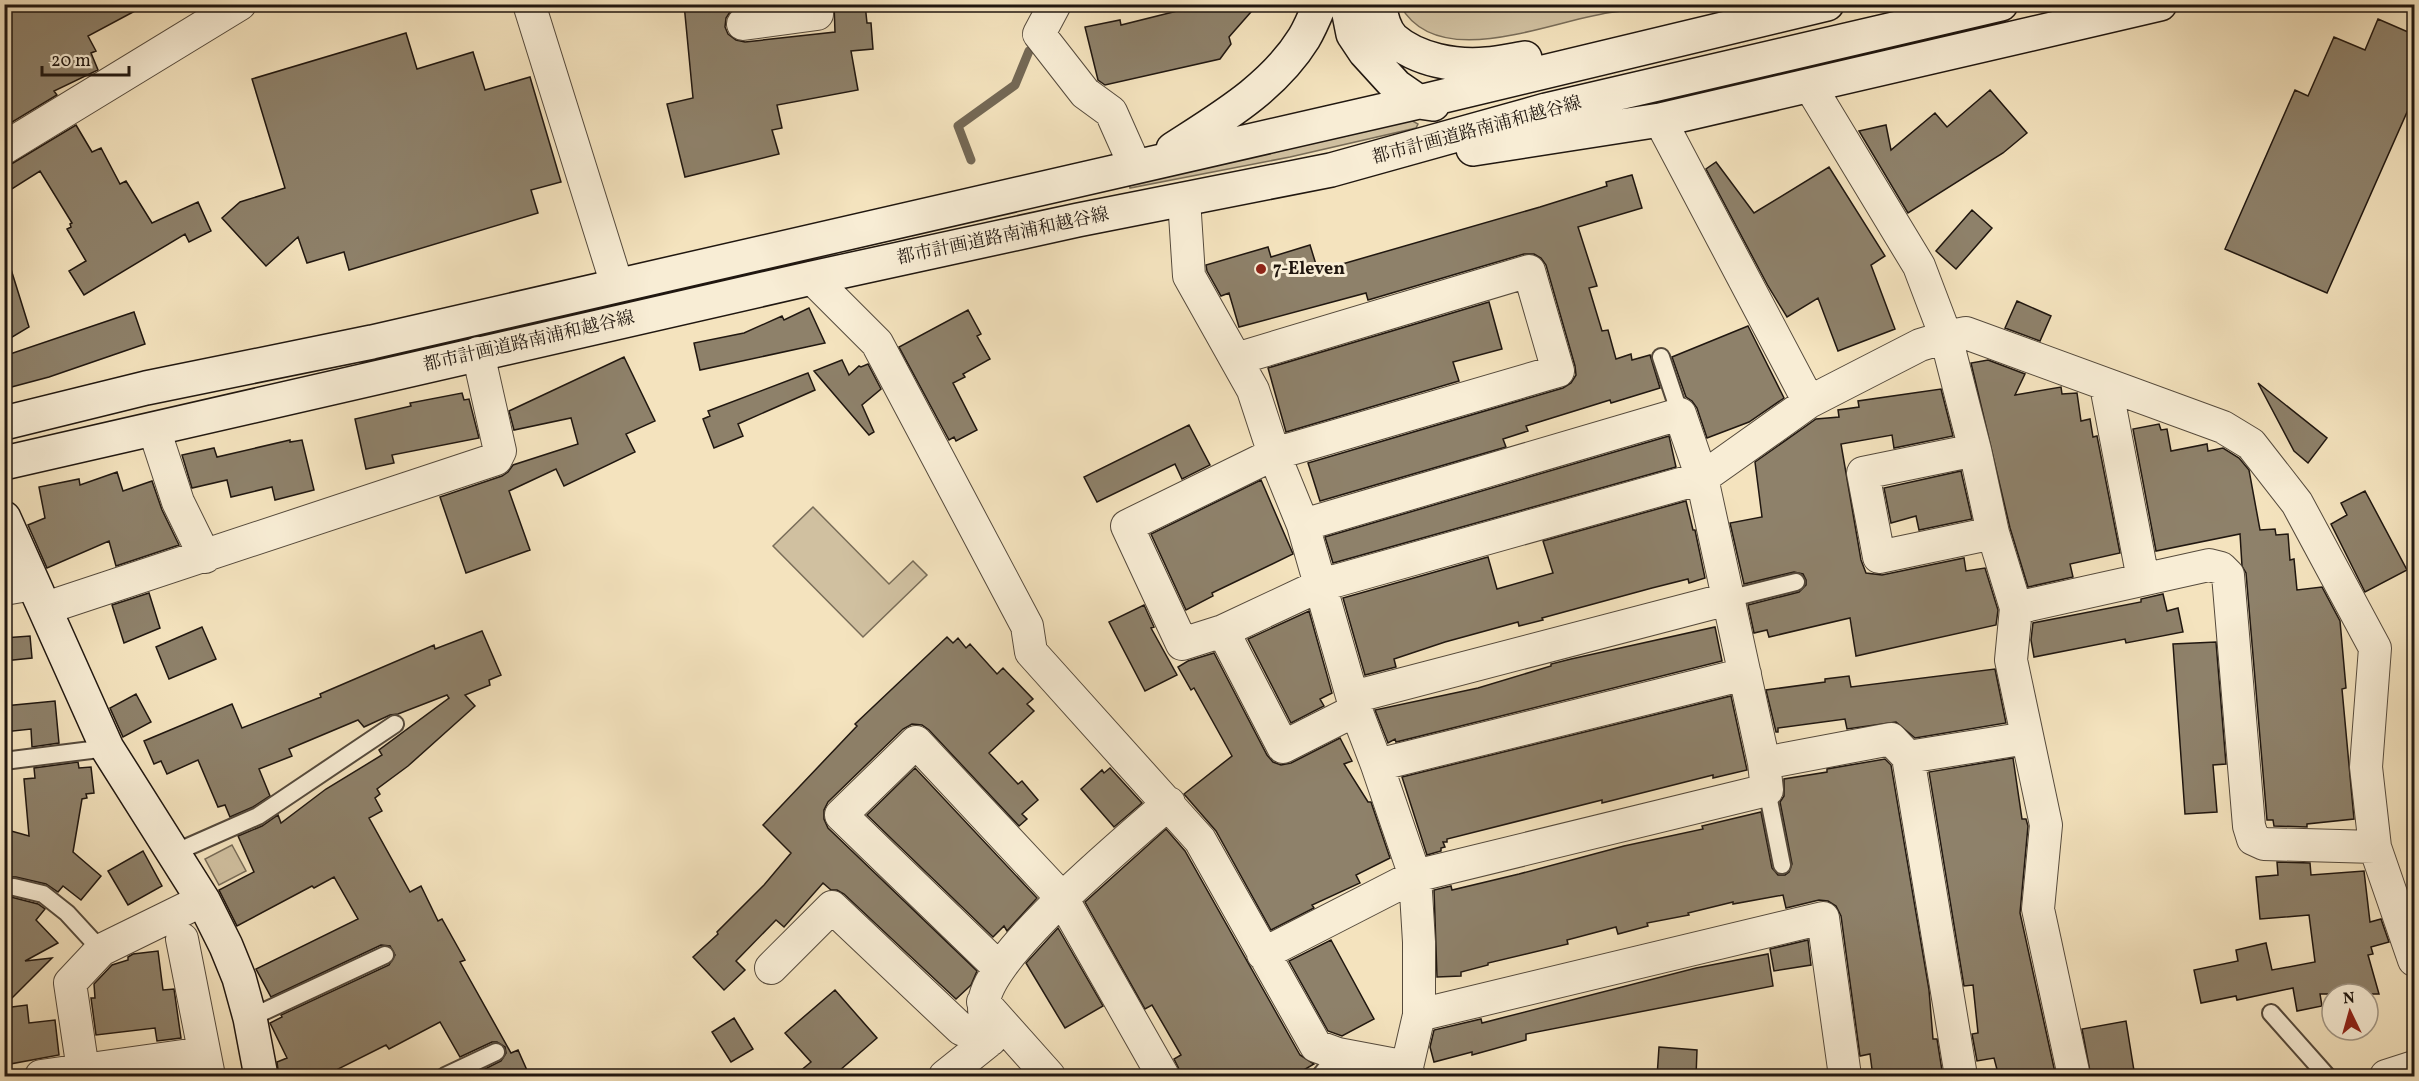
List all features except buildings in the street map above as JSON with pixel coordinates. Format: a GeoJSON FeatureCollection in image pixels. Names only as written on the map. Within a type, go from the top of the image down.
{"type":"FeatureCollection","features":[{"type":"Feature","properties":{"kind":"street"},"geometry":{"type":"LineString","coordinates":[[4,148],[240,4]]}},
{"type":"Feature","properties":{"kind":"street"},"geometry":{"type":"LineString","coordinates":[[529,4],[617,285]]}},
{"type":"Feature","properties":{"kind":"street"},"geometry":{"type":"LineString","coordinates":[[743,24],[817,14],[816,4]]}},
{"type":"Feature","properties":{"kind":"street"},"geometry":{"type":"LineString","coordinates":[[1055,4],[1039,34],[1085,93],[1111,112],[1144,164],[1238,106],[1264,84],[1284,65],[1304,38],[1320,4]]}},
{"type":"Feature","properties":{"kind":"street"},"geometry":{"type":"LineString","coordinates":[[1347,4],[1353,34],[1365,52],[1396,86],[1419,102],[1465,110],[1546,110]]}},
{"type":"Feature","properties":{"kind":"street"},"geometry":{"type":"LineString","coordinates":[[1379,4],[1388,32],[1394,39],[1419,54],[1449,63],[1486,64],[1566,51],[1642,50]]}},
{"type":"Feature","properties":{"kind":"street","name":"都市計画道路南浦和越谷線"},"geometry":{"type":"LineString","coordinates":[[4,463],[812,278],[1078,220],[1331,170],[1546,110],[2001,4]]}},
{"type":"Feature","properties":{"kind":"street"},"geometry":{"type":"LineString","coordinates":[[1331,170],[1660,120],[2160,4]]}},
{"type":"Feature","properties":{"kind":"street","name":"都市計画道路南浦和越谷線"},"geometry":{"type":"LineString","coordinates":[[4,423],[146,388],[372,342],[1419,102],[1817,7]]}},
{"type":"Feature","properties":{"kind":"street"},"geometry":{"type":"LineString","coordinates":[[1810,86],[1919,266],[1946,338],[1975,450],[1993,533],[2016,608],[2011,660],[2046,825],[2038,909],[2074,1077]]}},
{"type":"Feature","properties":{"kind":"street"},"geometry":{"type":"LineString","coordinates":[[1660,120],[1809,402]]}},
{"type":"Feature","properties":{"kind":"street"},"geometry":{"type":"LineString","coordinates":[[812,278],[877,343],[1027,626],[1031,652],[1200,840],[1263,954],[1329,1065],[1408,1072],[1419,1015],[1419,942],[1415,876],[1354,704],[1322,585],[1303,525],[1274,454],[1253,390],[1189,276],[1184,199]]}},
{"type":"Feature","properties":{"kind":"street"},"geometry":{"type":"LineString","coordinates":[[1236,359],[1529,271],[1558,371],[1274,454],[1127,526],[1182,644],[1223,631],[1322,585],[1702,478],[1809,402],[1920,345],[1966,333],[2223,427],[2251,444],[2297,503],[2375,648],[2366,767],[2375,847],[2415,960]]}},
{"type":"Feature","properties":{"kind":"street"},"geometry":{"type":"LineString","coordinates":[[28,594],[205,557],[496,459],[500,451],[478,353]]}},
{"type":"Feature","properties":{"kind":"street"},"geometry":{"type":"LineString","coordinates":[[2106,386],[2143,579]]}},
{"type":"Feature","properties":{"kind":"street"},"geometry":{"type":"LineString","coordinates":[[1303,525],[1680,414],[1702,478],[1765,777]]}},
{"type":"Feature","properties":{"kind":"street"},"geometry":{"type":"LineString","coordinates":[[154,429],[178,502],[205,557]]}},
{"type":"Feature","properties":{"kind":"street"},"geometry":{"type":"LineString","coordinates":[[1975,450],[1863,473],[1879,557],[1993,533]]}},
{"type":"Feature","properties":{"kind":"street"},"geometry":{"type":"LineString","coordinates":[[4,518],[28,594],[107,748],[203,900],[231,956],[250,1018],[261,1077]]}},
{"type":"Feature","properties":{"kind":"street"},"geometry":{"type":"LineString","coordinates":[[2016,608],[2209,565],[2221,568],[2228,575],[2249,826],[2253,839],[2264,844],[2375,847]]}},
{"type":"Feature","properties":{"kind":"street"},"geometry":{"type":"LineString","coordinates":[[1223,631],[1283,747],[1354,704],[1728,599]]}},
{"type":"Feature","properties":{"kind":"street"},"geometry":{"type":"LineString","coordinates":[[1377,765],[1745,674]]}},
{"type":"Feature","properties":{"kind":"street"},"geometry":{"type":"LineString","coordinates":[[1908,757],[2027,738]]}},
{"type":"Feature","properties":{"kind":"street"},"geometry":{"type":"LineString","coordinates":[[1263,954],[1415,876],[1891,739],[1908,757],[1961,1077]]}},
{"type":"Feature","properties":{"kind":"street"},"geometry":{"type":"LineString","coordinates":[[998,967],[841,815],[916,742],[1062,898],[1163,1077]]}},
{"type":"Feature","properties":{"kind":"street"},"geometry":{"type":"LineString","coordinates":[[990,1040],[983,1002],[998,967],[1062,898],[1169,803]]}},
{"type":"Feature","properties":{"kind":"street"},"geometry":{"type":"LineString","coordinates":[[83,1070],[70,983],[101,950],[203,900]]}},
{"type":"Feature","properties":{"kind":"street"},"geometry":{"type":"LineString","coordinates":[[771,968],[832,907],[961,1029],[990,1040]]}},
{"type":"Feature","properties":{"kind":"street"},"geometry":{"type":"LineString","coordinates":[[1419,1015],[1823,918],[1845,1077]]}},
{"type":"Feature","properties":{"kind":"street"},"geometry":{"type":"LineString","coordinates":[[41,1077],[83,1070],[206,1065],[182,939]]}},
{"type":"Feature","properties":{"kind":"street"},"geometry":{"type":"LineString","coordinates":[[983,1002],[1049,1077]]}},
{"type":"Feature","properties":{"kind":"street"},"geometry":{"type":"LineString","coordinates":[[945,1077],[990,1040]]}},
{"type":"Feature","properties":{"kind":"street"},"geometry":{"type":"LineString","coordinates":[[2386,1077],[2415,1067]]}},
{"type":"Feature","properties":{"kind":"lane"},"geometry":{"type":"LineString","coordinates":[[1661,357],[1680,414]]}},
{"type":"Feature","properties":{"kind":"lane"},"geometry":{"type":"LineString","coordinates":[[1728,599],[1796,582]]}},
{"type":"Feature","properties":{"kind":"lane"},"geometry":{"type":"LineString","coordinates":[[174,853],[258,816],[395,724]]}},
{"type":"Feature","properties":{"kind":"lane"},"geometry":{"type":"LineString","coordinates":[[4,761],[107,748]]}},
{"type":"Feature","properties":{"kind":"lane"},"geometry":{"type":"LineString","coordinates":[[1765,777],[1782,865]]}},
{"type":"Feature","properties":{"kind":"lane"},"geometry":{"type":"LineString","coordinates":[[14,887],[43,894],[67,913],[101,950]]}},
{"type":"Feature","properties":{"kind":"lane"},"geometry":{"type":"LineString","coordinates":[[250,1018],[385,956]]}},
{"type":"Feature","properties":{"kind":"lane"},"geometry":{"type":"LineString","coordinates":[[2271,1013],[2327,1077]]}},
{"type":"Feature","properties":{"kind":"lane"},"geometry":{"type":"LineString","coordinates":[[445,1077],[496,1052]]}},
{"type":"Feature","properties":{"kind":"shaded area"},"geometry":{"type":"Polygon","coordinates":[[[1400,5],[1733,5],[1614,12],[1499,37],[1469,40],[1441,37],[1418,26],[1400,5]]]}},
{"type":"Feature","properties":{"kind":"shaded area"},"geometry":{"type":"Polygon","coordinates":[[[1402,115],[1418,124],[1416,128],[1290,157],[1130,188],[1129,183],[1402,115]]]}},
{"type":"Feature","properties":{"kind":"shaded area"},"geometry":{"type":"Polygon","coordinates":[[[813,507],[889,584],[913,561],[927,575],[863,637],[773,546],[813,507]]]}},
{"type":"Feature","properties":{"kind":"shaded area"},"geometry":{"type":"Polygon","coordinates":[[[232,845],[246,871],[219,885],[205,859],[232,845]]]}},
{"type":"Feature","properties":{"kind":"waterway"},"geometry":{"type":"LineString","coordinates":[[971,160],[958,126],[1015,85],[1029,51]]}},
{"type":"Feature","properties":{"kind":"place","name":"7-Eleven"},"geometry":{"type":"Point","coordinates":[1261,269]}}]}
